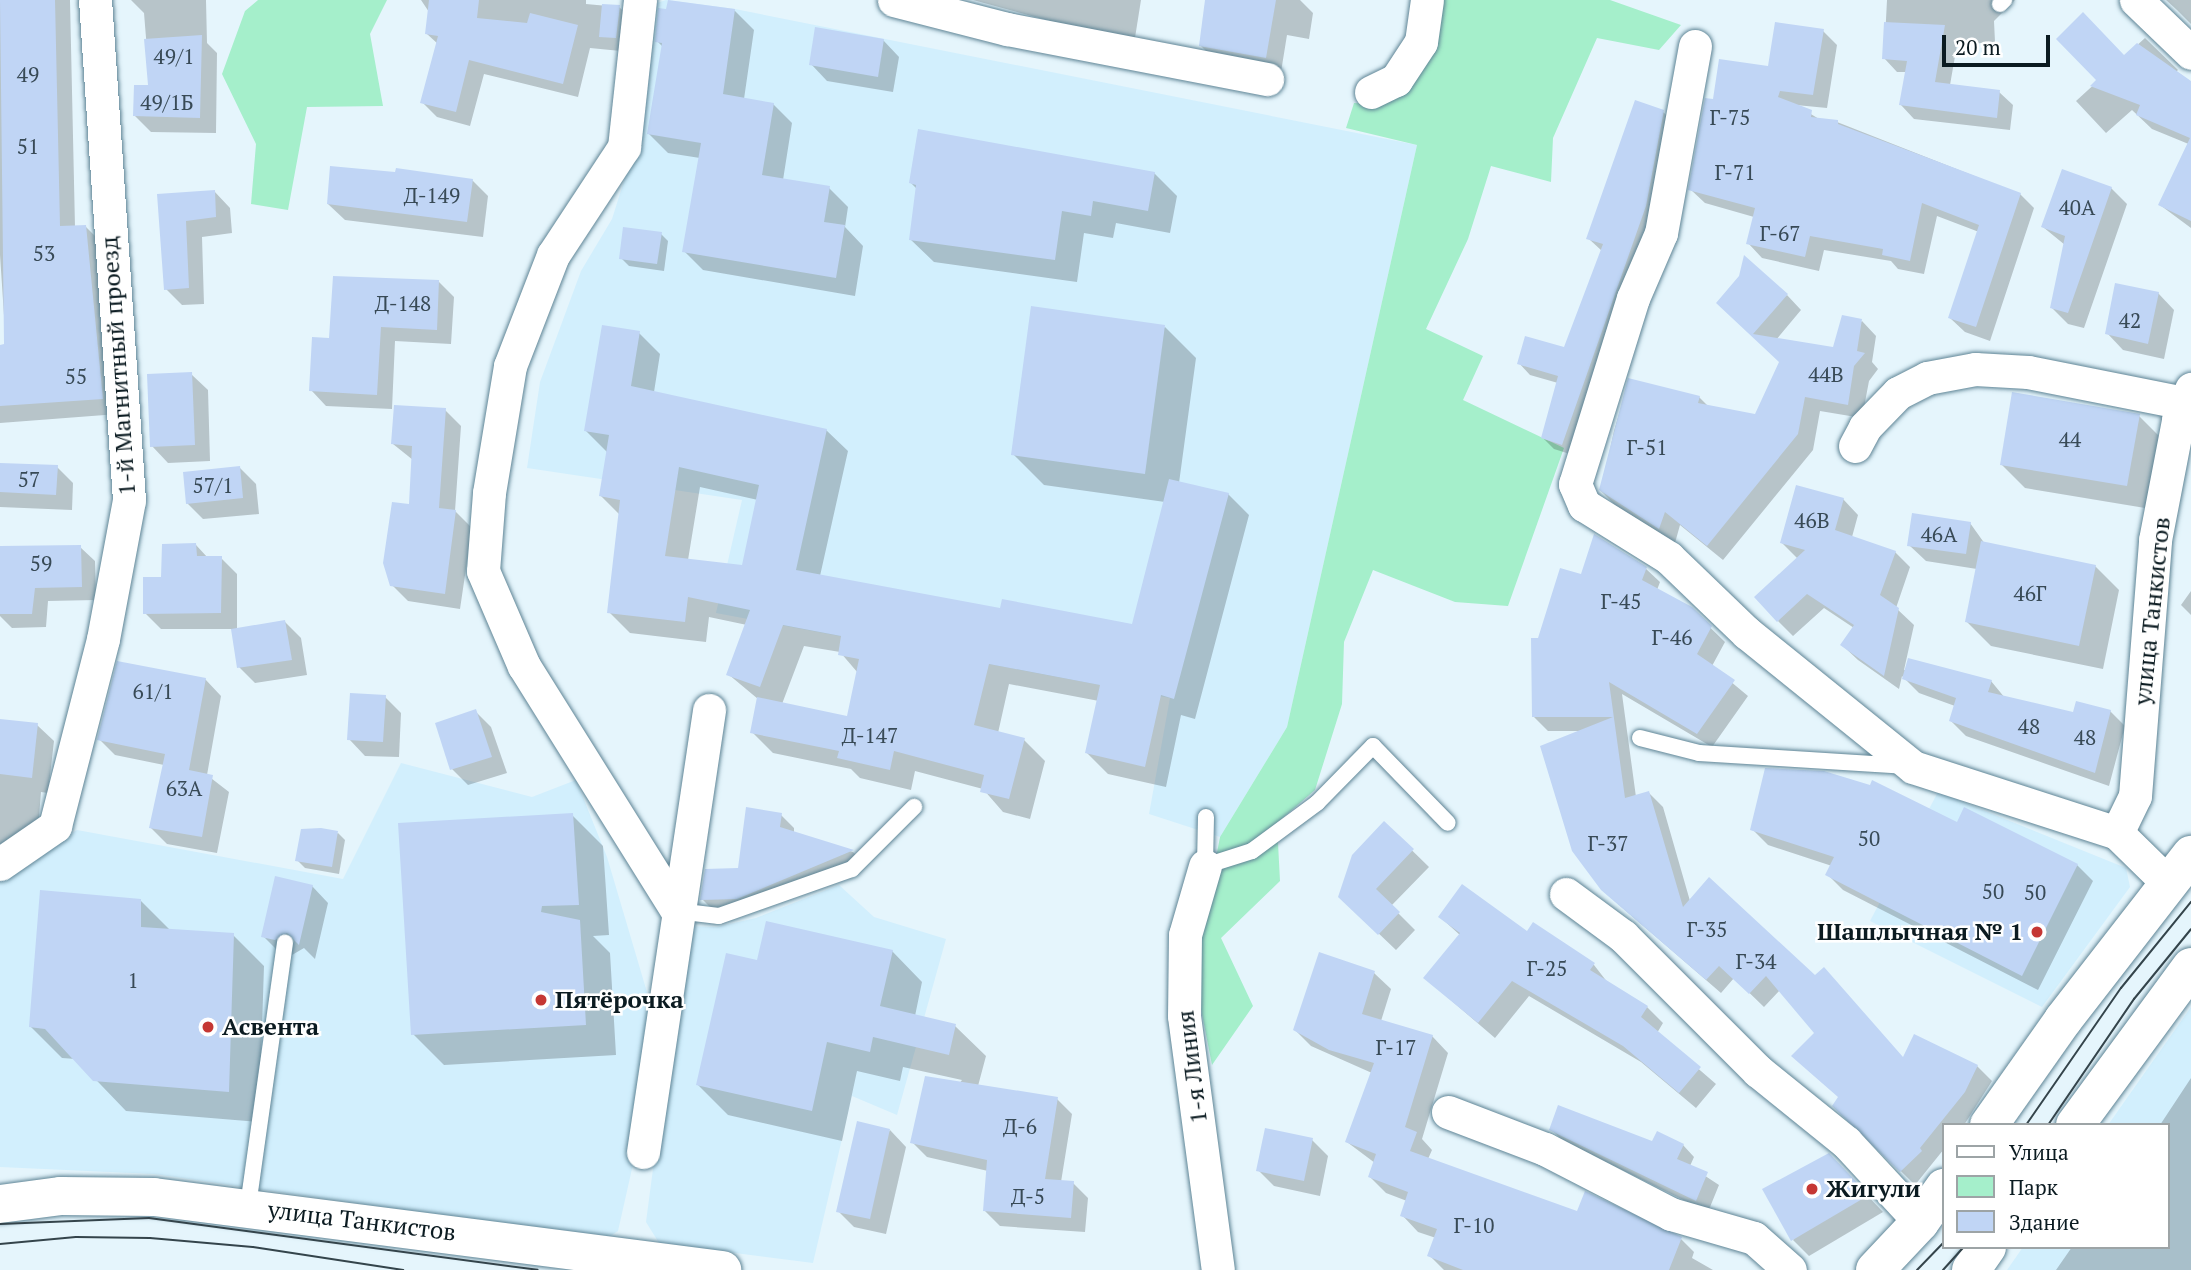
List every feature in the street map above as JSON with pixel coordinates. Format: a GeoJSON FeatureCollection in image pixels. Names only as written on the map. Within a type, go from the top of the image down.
{"type":"FeatureCollection","features":[{"type":"Feature","properties":{"kind":"main road"},"geometry":{"type":"LineString","coordinates":[[1990,1123],[2179,869]]}},
{"type":"Feature","properties":{"kind":"main road"},"geometry":{"type":"LineString","coordinates":[[2076,1123],[2191,967]]}},
{"type":"Feature","properties":{"kind":"main road"},"geometry":{"type":"LineString","coordinates":[[1875,1270],[1920,1222],[1942,1191]]}},
{"type":"Feature","properties":{"kind":"main road","name":"улица Танкистов"},"geometry":{"type":"LineString","coordinates":[[0,1204],[61,1196],[140,1196],[248,1206],[722,1270]]}},
{"type":"Feature","properties":{"kind":"main road"},"geometry":{"type":"LineString","coordinates":[[1971,1270],[1986,1249]]}},
{"type":"Feature","properties":{"kind":"street","name":"1-й Магнитный проезд"},"geometry":{"type":"LineString","coordinates":[[0,864],[55,826],[103,639],[129,500],[94,0]]}},
{"type":"Feature","properties":{"kind":"street"},"geometry":{"type":"LineString","coordinates":[[640,0],[624,147],[553,255],[510,366],[489,493],[483,571],[524,666],[677,911]]}},
{"type":"Feature","properties":{"kind":"street"},"geometry":{"type":"LineString","coordinates":[[894,0],[1009,15],[1267,79]]}},
{"type":"Feature","properties":{"kind":"street"},"geometry":{"type":"LineString","coordinates":[[1371,92],[1396,80],[1421,42],[1427,0]]}},
{"type":"Feature","properties":{"kind":"street"},"geometry":{"type":"LineString","coordinates":[[2136,0],[2191,53]]}},
{"type":"Feature","properties":{"kind":"street"},"geometry":{"type":"LineString","coordinates":[[1695,46],[1661,233],[1633,298],[1575,484],[1584,505],[1669,558],[1747,633],[1913,767],[2117,833],[2179,869]]}},
{"type":"Feature","properties":{"kind":"street"},"geometry":{"type":"LineString","coordinates":[[1855,446],[1865,427],[1898,393],[1927,378],[1975,369],[2028,372],[2188,396]]}},
{"type":"Feature","properties":{"kind":"street","name":"улица Танкистов"},"geometry":{"type":"LineString","coordinates":[[2117,833],[2135,796],[2155,540],[2188,396]]}},
{"type":"Feature","properties":{"kind":"street"},"geometry":{"type":"LineString","coordinates":[[643,1152],[709,710]]}},
{"type":"Feature","properties":{"kind":"street","name":"1-я Линия"},"geometry":{"type":"LineString","coordinates":[[1205,866],[1185,935],[1184,1016],[1218,1270]]}},
{"type":"Feature","properties":{"kind":"street"},"geometry":{"type":"LineString","coordinates":[[1566,894],[1623,936],[1758,1071],[1846,1142],[1920,1222]]}},
{"type":"Feature","properties":{"kind":"street"},"geometry":{"type":"LineString","coordinates":[[1448,1112],[1545,1149],[1671,1214],[1754,1238],[1790,1270]]}},
{"type":"Feature","properties":{"kind":"lane"},"geometry":{"type":"LineString","coordinates":[[1640,738],[1699,753],[1913,767]]}},
{"type":"Feature","properties":{"kind":"lane"},"geometry":{"type":"LineString","coordinates":[[1206,817],[1205,866],[1252,851],[1317,803],[1373,746],[1448,823]]}},
{"type":"Feature","properties":{"kind":"lane"},"geometry":{"type":"LineString","coordinates":[[677,911],[719,916],[852,869],[914,807]]}},
{"type":"Feature","properties":{"kind":"lane"},"geometry":{"type":"LineString","coordinates":[[248,1206],[285,943]]}},
{"type":"Feature","properties":{"kind":"shaded area"},"geometry":{"type":"Polygon","coordinates":[[[666,0],[735,9],[1417,145],[1287,727],[1220,837],[1149,814],[1170,698],[716,613],[742,500],[527,468],[540,382],[581,271],[612,219],[634,149],[657,3],[666,0]]]}},
{"type":"Feature","properties":{"kind":"shaded area"},"geometry":{"type":"Polygon","coordinates":[[[401,763],[532,797],[576,780],[607,857],[649,999],[636,1151],[618,1231],[606,1239],[154,1174],[0,1167],[0,875],[77,830],[343,879],[401,763]]]}},
{"type":"Feature","properties":{"kind":"shaded area"},"geometry":{"type":"Polygon","coordinates":[[[1938,792],[2126,868],[2130,887],[2042,1007],[1870,921],[1938,792]]]}},
{"type":"Feature","properties":{"kind":"shaded area"},"geometry":{"type":"Polygon","coordinates":[[[839,885],[874,917],[946,939],[897,1115],[852,1096],[813,1263],[659,1243],[646,1222],[685,926],[716,927],[756,918],[839,885]]]}},
{"type":"Feature","properties":{"kind":"shaded area"},"geometry":{"type":"Polygon","coordinates":[[[2191,1007],[2191,1270],[2007,1270],[2022,1249],[2170,1249],[2170,1123],[2109,1123],[2191,1007]]]}},
{"type":"Feature","properties":{"kind":"green space"},"geometry":{"type":"Polygon","coordinates":[[[258,0],[387,0],[370,34],[383,106],[307,107],[288,210],[251,204],[256,144],[222,74],[245,11],[258,0]]]}},
{"type":"Feature","properties":{"kind":"green space"},"geometry":{"type":"Polygon","coordinates":[[[1440,0],[1610,0],[1681,25],[1659,50],[1597,38],[1553,138],[1551,182],[1491,166],[1468,239],[1426,329],[1483,356],[1463,400],[1564,448],[1508,606],[1455,602],[1373,570],[1344,642],[1342,704],[1315,790],[1271,828],[1278,843],[1280,881],[1221,938],[1253,1006],[1212,1065],[1200,1004],[1201,936],[1220,837],[1287,727],[1417,145],[1346,128],[1354,103],[1382,104],[1440,0]]]}},
{"type":"Feature","properties":{"kind":"building"},"geometry":{"type":"Polygon","coordinates":[[[0,0],[55,0],[60,226],[86,225],[103,399],[0,406],[0,345],[4,344],[0,0]]]}},
{"type":"Feature","properties":{"kind":"building"},"geometry":{"type":"Polygon","coordinates":[[[429,0],[479,0],[477,18],[527,23],[530,13],[578,25],[563,84],[469,60],[456,112],[420,103],[438,36],[425,34],[429,0]]]}},
{"type":"Feature","properties":{"kind":"building"},"geometry":{"type":"Polygon","coordinates":[[[668,0],[735,9],[723,94],[774,103],[762,175],[830,186],[824,222],[845,225],[836,278],[682,252],[701,143],[647,134],[662,43],[655,42],[658,8],[666,9],[668,0]]]}},
{"type":"Feature","properties":{"kind":"building"},"geometry":{"type":"Polygon","coordinates":[[[1205,0],[1276,0],[1266,58],[1199,46],[1205,0]]]}},
{"type":"Feature","properties":{"kind":"building"},"geometry":{"type":"Polygon","coordinates":[[[602,4],[620,5],[616,38],[599,37],[602,4]]]}},
{"type":"Feature","properties":{"kind":"building"},"geometry":{"type":"Polygon","coordinates":[[[2083,12],[2124,55],[2137,43],[2191,81],[2191,221],[2158,205],[2190,138],[2136,115],[2140,105],[2090,86],[2096,80],[2056,39],[2083,12]]]}},
{"type":"Feature","properties":{"kind":"building"},"geometry":{"type":"Polygon","coordinates":[[[1775,22],[1824,29],[1813,95],[1780,91],[1778,97],[1812,110],[1811,117],[1838,120],[1838,124],[2021,193],[1976,327],[1948,318],[1979,225],[1922,203],[1910,261],[1882,255],[1883,249],[1810,236],[1805,257],[1746,244],[1755,208],[1688,190],[1705,98],[1713,99],[1719,59],[1768,66],[1775,22]]]}},
{"type":"Feature","properties":{"kind":"building"},"geometry":{"type":"Polygon","coordinates":[[[1884,22],[1945,25],[1935,82],[2000,90],[1997,118],[1899,105],[1907,61],[1882,59],[1884,22]]]}},
{"type":"Feature","properties":{"kind":"building"},"geometry":{"type":"Polygon","coordinates":[[[815,27],[884,39],[878,77],[809,65],[815,27]]]}},
{"type":"Feature","properties":{"kind":"building"},"geometry":{"type":"Polygon","coordinates":[[[202,35],[200,118],[133,116],[134,85],[148,85],[144,39],[202,35]]]}},
{"type":"Feature","properties":{"kind":"building"},"geometry":{"type":"Polygon","coordinates":[[[1635,100],[1664,110],[1646,206],[1562,445],[1541,438],[1558,376],[1517,364],[1525,336],[1564,347],[1603,244],[1586,239],[1635,100]]]}},
{"type":"Feature","properties":{"kind":"building"},"geometry":{"type":"Polygon","coordinates":[[[918,129],[1155,172],[1148,211],[1093,201],[1091,216],[1062,211],[1055,260],[909,240],[916,185],[909,183],[918,129]]]}},
{"type":"Feature","properties":{"kind":"building"},"geometry":{"type":"Polygon","coordinates":[[[330,166],[395,172],[396,168],[473,179],[467,222],[327,204],[330,166]]]}},
{"type":"Feature","properties":{"kind":"building"},"geometry":{"type":"Polygon","coordinates":[[[2062,169],[2112,187],[2068,313],[2050,308],[2065,236],[2041,227],[2062,169]]]}},
{"type":"Feature","properties":{"kind":"building"},"geometry":{"type":"Polygon","coordinates":[[[215,190],[216,217],[186,221],[189,288],[164,290],[157,194],[215,190]]]}},
{"type":"Feature","properties":{"kind":"building"},"geometry":{"type":"Polygon","coordinates":[[[623,227],[662,232],[657,264],[619,259],[623,227]]]}},
{"type":"Feature","properties":{"kind":"building"},"geometry":{"type":"Polygon","coordinates":[[[1744,255],[1788,294],[1753,334],[1833,347],[1842,315],[1862,319],[1857,351],[1865,353],[1854,366],[1848,405],[1805,397],[1798,434],[1707,546],[1665,512],[1659,529],[1599,490],[1628,378],[1700,396],[1698,403],[1755,414],[1779,362],[1716,303],[1739,276],[1744,255]]]}},
{"type":"Feature","properties":{"kind":"building"},"geometry":{"type":"Polygon","coordinates":[[[333,276],[439,280],[437,330],[381,327],[377,395],[309,391],[312,337],[329,338],[333,276]]]}},
{"type":"Feature","properties":{"kind":"building"},"geometry":{"type":"Polygon","coordinates":[[[2115,283],[2159,292],[2148,344],[2105,334],[2115,283]]]}},
{"type":"Feature","properties":{"kind":"building"},"geometry":{"type":"Polygon","coordinates":[[[1031,306],[1165,325],[1145,474],[1011,455],[1031,306]]]}},
{"type":"Feature","properties":{"kind":"building"},"geometry":{"type":"Polygon","coordinates":[[[602,325],[640,331],[631,386],[827,429],[796,570],[1000,608],[1002,599],[1132,624],[1169,479],[1229,493],[1174,699],[1161,695],[1145,767],[1085,753],[1100,685],[989,664],[974,725],[1025,738],[1009,799],[980,792],[984,775],[894,751],[890,770],[837,758],[839,751],[750,733],[757,697],[847,716],[859,659],[838,655],[841,636],[783,625],[760,687],[726,675],[750,610],[688,597],[685,622],[607,613],[620,500],[599,496],[609,435],[584,431],[602,325]],[[679,467],[665,556],[742,565],[759,485],[679,467]]]}},
{"type":"Feature","properties":{"kind":"building"},"geometry":{"type":"Polygon","coordinates":[[[192,372],[195,445],[150,447],[147,374],[192,372]]]}},
{"type":"Feature","properties":{"kind":"building"},"geometry":{"type":"Polygon","coordinates":[[[2012,392],[2140,414],[2127,486],[2000,465],[2012,392]]]}},
{"type":"Feature","properties":{"kind":"building"},"geometry":{"type":"Polygon","coordinates":[[[394,405],[446,408],[439,508],[456,510],[445,594],[390,586],[383,563],[392,502],[409,504],[412,446],[391,444],[394,405]]]}},
{"type":"Feature","properties":{"kind":"building"},"geometry":{"type":"Polygon","coordinates":[[[0,463],[58,465],[56,495],[0,492],[0,463]]]}},
{"type":"Feature","properties":{"kind":"building"},"geometry":{"type":"Polygon","coordinates":[[[240,466],[243,498],[186,504],[183,472],[240,466]]]}},
{"type":"Feature","properties":{"kind":"building"},"geometry":{"type":"Polygon","coordinates":[[[1796,485],[1844,498],[1835,530],[1896,551],[1880,595],[1899,608],[1884,676],[1840,645],[1854,625],[1807,594],[1777,622],[1754,597],[1805,550],[1780,543],[1796,485]]]}},
{"type":"Feature","properties":{"kind":"building"},"geometry":{"type":"Polygon","coordinates":[[[1912,513],[1971,522],[1966,554],[1907,546],[1912,513]]]}},
{"type":"Feature","properties":{"kind":"building"},"geometry":{"type":"Polygon","coordinates":[[[1594,534],[1647,567],[1642,580],[1692,607],[1712,626],[1697,654],[1735,680],[1697,734],[1609,682],[1625,798],[1649,791],[1683,907],[1709,877],[1815,975],[1824,967],[1903,1057],[1914,1034],[1978,1065],[1965,1092],[1920,1148],[1922,1151],[1900,1172],[1832,1106],[1838,1097],[1791,1056],[1814,1033],[1766,976],[1749,994],[1719,966],[1706,980],[1601,890],[1572,851],[1540,746],[1613,717],[1532,717],[1531,638],[1538,638],[1560,568],[1581,574],[1594,534]]]}},
{"type":"Feature","properties":{"kind":"building"},"geometry":{"type":"Polygon","coordinates":[[[1981,541],[2096,565],[2079,646],[1965,622],[1981,541]]]}},
{"type":"Feature","properties":{"kind":"building"},"geometry":{"type":"Polygon","coordinates":[[[196,543],[197,556],[222,556],[221,613],[143,614],[143,577],[161,577],[162,544],[196,543]]]}},
{"type":"Feature","properties":{"kind":"building"},"geometry":{"type":"Polygon","coordinates":[[[81,545],[82,587],[35,588],[32,614],[0,614],[0,546],[81,545]]]}},
{"type":"Feature","properties":{"kind":"building"},"geometry":{"type":"Polygon","coordinates":[[[285,620],[292,660],[237,668],[231,629],[285,620]]]}},
{"type":"Feature","properties":{"kind":"building"},"geometry":{"type":"Polygon","coordinates":[[[1908,658],[1992,680],[1988,692],[2073,712],[2076,701],[2111,710],[2095,773],[1949,721],[1956,698],[1902,679],[1908,658]]]}},
{"type":"Feature","properties":{"kind":"building"},"geometry":{"type":"Polygon","coordinates":[[[117,661],[206,678],[189,770],[213,775],[202,837],[149,828],[165,754],[97,740],[117,661]]]}},
{"type":"Feature","properties":{"kind":"building"},"geometry":{"type":"Polygon","coordinates":[[[350,693],[386,695],[383,742],[347,740],[350,693]]]}},
{"type":"Feature","properties":{"kind":"building"},"geometry":{"type":"Polygon","coordinates":[[[476,709],[492,757],[450,770],[435,723],[476,709]]]}},
{"type":"Feature","properties":{"kind":"building"},"geometry":{"type":"Polygon","coordinates":[[[0,719],[38,723],[32,778],[0,774],[0,719]]]}},
{"type":"Feature","properties":{"kind":"building"},"geometry":{"type":"Polygon","coordinates":[[[1765,768],[1824,771],[1870,785],[1872,780],[1957,822],[1964,807],[2078,864],[2022,976],[1825,875],[1834,857],[1750,830],[1765,768]]]}},
{"type":"Feature","properties":{"kind":"building"},"geometry":{"type":"Polygon","coordinates":[[[746,807],[782,813],[780,827],[854,850],[737,899],[700,900],[705,869],[738,868],[746,807]]]}},
{"type":"Feature","properties":{"kind":"building"},"geometry":{"type":"Polygon","coordinates":[[[573,813],[579,905],[542,906],[541,912],[580,920],[586,1025],[411,1035],[398,823],[573,813]]]}},
{"type":"Feature","properties":{"kind":"building"},"geometry":{"type":"Polygon","coordinates":[[[1384,821],[1414,849],[1376,889],[1400,912],[1378,935],[1338,897],[1352,855],[1384,821]]]}},
{"type":"Feature","properties":{"kind":"building"},"geometry":{"type":"Polygon","coordinates":[[[301,829],[338,831],[332,867],[295,861],[301,829]]]}},
{"type":"Feature","properties":{"kind":"building"},"geometry":{"type":"Polygon","coordinates":[[[275,876],[313,885],[299,945],[287,933],[275,940],[261,937],[275,876]]]}},
{"type":"Feature","properties":{"kind":"building"},"geometry":{"type":"Polygon","coordinates":[[[1462,884],[1527,931],[1533,922],[1595,963],[1590,970],[1648,1006],[1641,1017],[1701,1067],[1679,1093],[1623,1046],[1512,981],[1478,1023],[1423,978],[1460,933],[1438,917],[1462,884]]]}},
{"type":"Feature","properties":{"kind":"building"},"geometry":{"type":"Polygon","coordinates":[[[40,890],[141,899],[141,927],[234,933],[229,1092],[93,1081],[45,1029],[29,1027],[40,890]]]}},
{"type":"Feature","properties":{"kind":"building"},"geometry":{"type":"Polygon","coordinates":[[[766,921],[893,950],[880,1006],[956,1024],[949,1055],[873,1037],[870,1052],[827,1042],[812,1111],[696,1085],[726,953],[757,960],[766,921]]]}},
{"type":"Feature","properties":{"kind":"building"},"geometry":{"type":"Polygon","coordinates":[[[1319,952],[1375,971],[1362,1014],[1433,1035],[1405,1127],[1417,1132],[1410,1151],[1577,1211],[1585,1191],[1682,1237],[1669,1270],[1463,1270],[1427,1256],[1437,1229],[1400,1216],[1408,1192],[1368,1177],[1376,1154],[1345,1142],[1374,1063],[1329,1050],[1293,1030],[1319,952]]]}},
{"type":"Feature","properties":{"kind":"building"},"geometry":{"type":"Polygon","coordinates":[[[925,1076],[1058,1097],[1045,1179],[1074,1181],[1071,1218],[983,1211],[987,1160],[910,1143],[925,1076]]]}},
{"type":"Feature","properties":{"kind":"building"},"geometry":{"type":"Polygon","coordinates":[[[1558,1105],[1652,1141],[1657,1131],[1684,1144],[1677,1159],[1708,1172],[1696,1201],[1549,1130],[1558,1105]]]}},
{"type":"Feature","properties":{"kind":"building"},"geometry":{"type":"Polygon","coordinates":[[[857,1121],[890,1129],[870,1219],[836,1212],[857,1121]]]}},
{"type":"Feature","properties":{"kind":"building"},"geometry":{"type":"Polygon","coordinates":[[[1265,1128],[1313,1138],[1304,1181],[1256,1171],[1265,1128]]]}},
{"type":"Feature","properties":{"kind":"building"},"geometry":{"type":"Polygon","coordinates":[[[1829,1153],[1869,1195],[1791,1241],[1762,1189],[1829,1153]]]}},
{"type":"Feature","properties":{"kind":"tram line"},"geometry":{"type":"LineString","coordinates":[[2027,1123],[2121,988],[2191,902]]}},
{"type":"Feature","properties":{"kind":"tram line"},"geometry":{"type":"LineString","coordinates":[[2049,1123],[2134,999],[2191,929]]}},
{"type":"Feature","properties":{"kind":"tram line"},"geometry":{"type":"LineString","coordinates":[[0,1224],[149,1218],[538,1270]]}},
{"type":"Feature","properties":{"kind":"tram line"},"geometry":{"type":"LineString","coordinates":[[0,1244],[76,1237],[150,1238],[253,1247],[403,1270]]}},
{"type":"Feature","properties":{"kind":"tram line"},"geometry":{"type":"LineString","coordinates":[[1917,1270],[1942,1244]]}},
{"type":"Feature","properties":{"kind":"tram line"},"geometry":{"type":"LineString","coordinates":[[1943,1270],[1962,1249]]}},
{"type":"Feature","properties":{"kind":"place","name":"Шашлычная № 1"},"geometry":{"type":"Point","coordinates":[2037,932]}},
{"type":"Feature","properties":{"kind":"place","name":"Пятёрочка"},"geometry":{"type":"Point","coordinates":[541,1000]}},
{"type":"Feature","properties":{"kind":"place","name":"Асвента"},"geometry":{"type":"Point","coordinates":[208,1027]}},
{"type":"Feature","properties":{"kind":"place","name":"Жигули"},"geometry":{"type":"Point","coordinates":[1812,1189]}}]}
